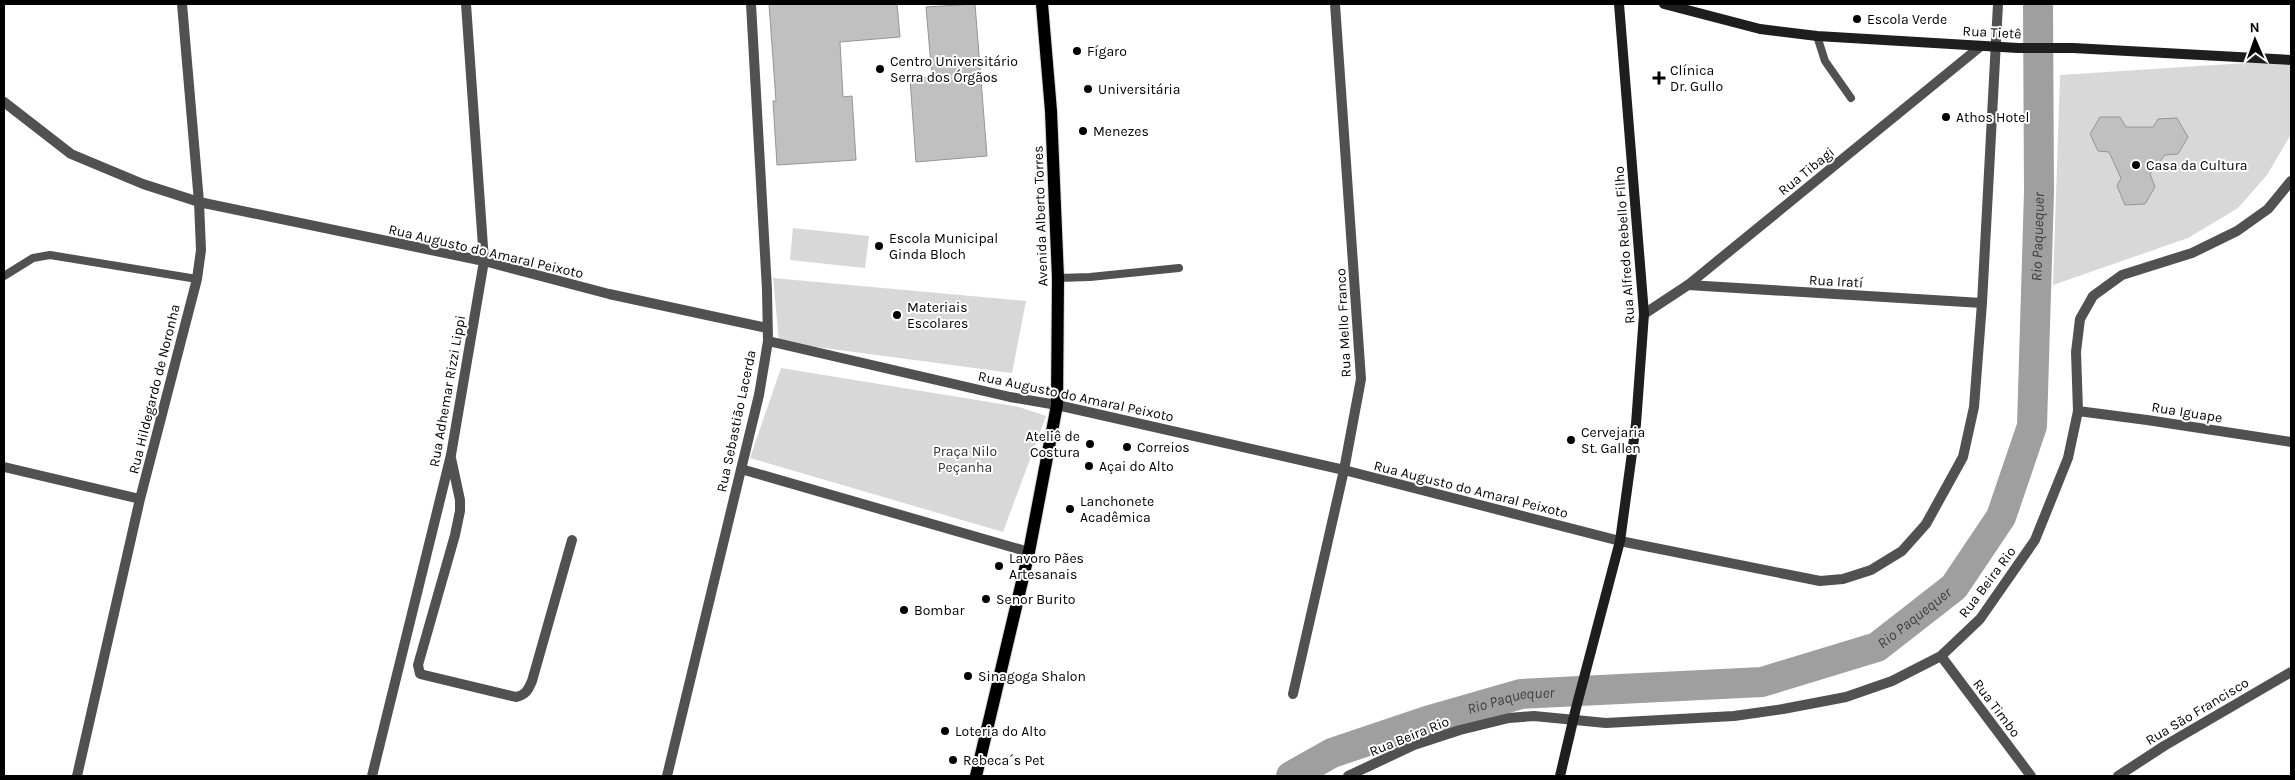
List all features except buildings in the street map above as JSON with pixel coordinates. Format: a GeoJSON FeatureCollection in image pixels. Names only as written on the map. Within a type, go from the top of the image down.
{"type":"FeatureCollection","features":[{"type":"Feature","properties":{"kind":"main road","name":"Avenida Alberto Torres"},"geometry":{"type":"LineString","coordinates":[[976,776],[1029,552],[1057,404],[1058,278],[1051,112],[1042,4]]}},
{"type":"Feature","properties":{"kind":"main road","name":"Rua Alfredo Rebello Filho"},"geometry":{"type":"LineString","coordinates":[[1560,776],[1620,541],[1636,424],[1644,314],[1619,4]]}},
{"type":"Feature","properties":{"kind":"main road","name":"Rua Tietê"},"geometry":{"type":"LineString","coordinates":[[1664,4],[1760,29],[1817,36],[1997,47],[2073,48],[2291,60]]}},
{"type":"Feature","properties":{"kind":"street","name":"Rua Hildegardo de Noronha"},"geometry":{"type":"LineString","coordinates":[[77,776],[140,499],[197,279],[201,250],[199,202],[182,4]]}},
{"type":"Feature","properties":{"kind":"street","name":"Rua Adhemar Rizzi Lippi"},"geometry":{"type":"LineString","coordinates":[[372,776],[451,455],[484,261],[466,4]]}},
{"type":"Feature","properties":{"kind":"street","name":"Rua Sebastião Lacerda"},"geometry":{"type":"LineString","coordinates":[[667,776],[759,396],[768,342],[766,253],[751,4]]}},
{"type":"Feature","properties":{"kind":"street","name":"Rua Mello Franco"},"geometry":{"type":"LineString","coordinates":[[1293,694],[1344,470],[1361,379],[1335,4]]}},
{"type":"Feature","properties":{"kind":"street","name":"Rua Augusto do Amaral Peixoto"},"geometry":{"type":"LineString","coordinates":[[768,342],[1010,397],[1057,404],[1344,470],[1620,541],[1820,581],[1843,578],[1871,570],[1902,551],[1926,524],[1963,457],[1974,407],[1982,303],[1998,4]]}},
{"type":"Feature","properties":{"kind":"street","name":"Rua Tibagi"},"geometry":{"type":"LineString","coordinates":[[1644,314],[1688,286],[1981,46]]}},
{"type":"Feature","properties":{"kind":"street","name":"Rua Augusto do Amaral Peixoto"},"geometry":{"type":"LineString","coordinates":[[4,102],[71,154],[143,184],[199,202],[484,261],[609,294],[767,328]]}},
{"type":"Feature","properties":{"kind":"street","name":"Rua Beira Rio"},"geometry":{"type":"LineString","coordinates":[[1353,775],[1414,745],[1460,730],[1509,718],[1534,716],[1606,723],[1734,716],[1815,704],[1846,697],[1892,681],[1941,656],[1980,619],[2036,540],[2068,458],[2078,411],[2076,352],[2080,319],[2093,296],[2122,276],[2192,253],[2237,231],[2268,209],[2291,181]]}},
{"type":"Feature","properties":{"kind":"street","name":"Rua Iratí"},"geometry":{"type":"LineString","coordinates":[[1688,286],[1982,303]]}},
{"type":"Feature","properties":{"kind":"street","name":"Rua Iguape"},"geometry":{"type":"LineString","coordinates":[[2078,411],[2291,442]]}},
{"type":"Feature","properties":{"kind":"street"},"geometry":{"type":"LineString","coordinates":[[451,455],[460,500],[460,511],[418,665],[420,674],[516,698],[528,691],[572,540]]}},
{"type":"Feature","properties":{"kind":"street"},"geometry":{"type":"LineString","coordinates":[[4,467],[140,499]]}},
{"type":"Feature","properties":{"kind":"street"},"geometry":{"type":"LineString","coordinates":[[740,469],[1029,552]]}},
{"type":"Feature","properties":{"kind":"street","name":"Rua Timbo"},"geometry":{"type":"LineString","coordinates":[[1941,656],[2030,776]]}},
{"type":"Feature","properties":{"kind":"street","name":"Rua São Francisco"},"geometry":{"type":"LineString","coordinates":[[2118,776],[2164,746],[2291,672]]}},
{"type":"Feature","properties":{"kind":"lane"},"geometry":{"type":"LineString","coordinates":[[1817,36],[1825,61],[1851,98]]}},
{"type":"Feature","properties":{"kind":"lane"},"geometry":{"type":"LineString","coordinates":[[4,276],[33,258],[50,255],[197,279]]}},
{"type":"Feature","properties":{"kind":"lane"},"geometry":{"type":"LineString","coordinates":[[1058,278],[1090,277],[1179,268]]}},
{"type":"Feature","properties":{"kind":"green space"},"geometry":{"type":"Polygon","coordinates":[[[2291,60],[2291,134],[2267,175],[2238,208],[2188,238],[2053,285],[2060,75],[2291,60]]]}},
{"type":"Feature","properties":{"kind":"green space"},"geometry":{"type":"Polygon","coordinates":[[[793,228],[869,236],[865,268],[790,260],[793,228]]]}},
{"type":"Feature","properties":{"kind":"green space"},"geometry":{"type":"Polygon","coordinates":[[[773,278],[1026,301],[1012,373],[779,342],[773,278]]]}},
{"type":"Feature","properties":{"kind":"green space","name":"Praça Nilo Peçanha"},"geometry":{"type":"Polygon","coordinates":[[[781,368],[1019,407],[1046,416],[1003,532],[750,458],[781,368]]]}},
{"type":"Feature","properties":{"kind":"waterway","name":"Rio Paquequer"},"geometry":{"type":"LineString","coordinates":[[1291,776],[1332,753],[1427,721],[1521,694],[1762,682],[1877,647],[1954,587],[2001,517],[2032,426],[2039,192],[2038,4]]}},
{"type":"Feature","properties":{"kind":"place","name":"Escola Verde"},"geometry":{"type":"Point","coordinates":[1857,19]}},
{"type":"Feature","properties":{"kind":"place","name":"Fígaro"},"geometry":{"type":"Point","coordinates":[1077,51]}},
{"type":"Feature","properties":{"kind":"place","name":"Centro Universitário Serra dos Órgãos"},"geometry":{"type":"Point","coordinates":[880,69]}},
{"type":"Feature","properties":{"kind":"place","name":"Clínica Dr. Gullo"},"geometry":{"type":"Point","coordinates":[1659,78]}},
{"type":"Feature","properties":{"kind":"place","name":"Universitária"},"geometry":{"type":"Point","coordinates":[1088,89]}},
{"type":"Feature","properties":{"kind":"place","name":"Athos Hotel"},"geometry":{"type":"Point","coordinates":[1946,117]}},
{"type":"Feature","properties":{"kind":"place","name":"Menezes"},"geometry":{"type":"Point","coordinates":[1083,131]}},
{"type":"Feature","properties":{"kind":"place","name":"Casa da Cultura"},"geometry":{"type":"Point","coordinates":[2136,165]}},
{"type":"Feature","properties":{"kind":"place","name":"Escola Municipal Ginda Bloch"},"geometry":{"type":"Point","coordinates":[879,246]}},
{"type":"Feature","properties":{"kind":"place","name":"Materiais Escolares"},"geometry":{"type":"Point","coordinates":[897,315]}},
{"type":"Feature","properties":{"kind":"place","name":"Cervejaria St. Gallen"},"geometry":{"type":"Point","coordinates":[1571,440]}},
{"type":"Feature","properties":{"kind":"place","name":"Ateliê de Costura"},"geometry":{"type":"Point","coordinates":[1090,444]}},
{"type":"Feature","properties":{"kind":"place","name":"Correios"},"geometry":{"type":"Point","coordinates":[1127,447]}},
{"type":"Feature","properties":{"kind":"place","name":"Açai do Alto"},"geometry":{"type":"Point","coordinates":[1089,466]}},
{"type":"Feature","properties":{"kind":"place","name":"Lanchonete Acadêmica"},"geometry":{"type":"Point","coordinates":[1070,509]}},
{"type":"Feature","properties":{"kind":"place","name":"Lavoro Pães Artesanais"},"geometry":{"type":"Point","coordinates":[999,566]}},
{"type":"Feature","properties":{"kind":"place","name":"Senor Burito"},"geometry":{"type":"Point","coordinates":[986,599]}},
{"type":"Feature","properties":{"kind":"place","name":"Bombar"},"geometry":{"type":"Point","coordinates":[904,610]}},
{"type":"Feature","properties":{"kind":"place","name":"Sinagoga Shalon"},"geometry":{"type":"Point","coordinates":[968,676]}},
{"type":"Feature","properties":{"kind":"place","name":"Loteria do Alto"},"geometry":{"type":"Point","coordinates":[945,731]}},
{"type":"Feature","properties":{"kind":"place","name":"Rebeca´s Pet"},"geometry":{"type":"Point","coordinates":[953,760]}}]}
